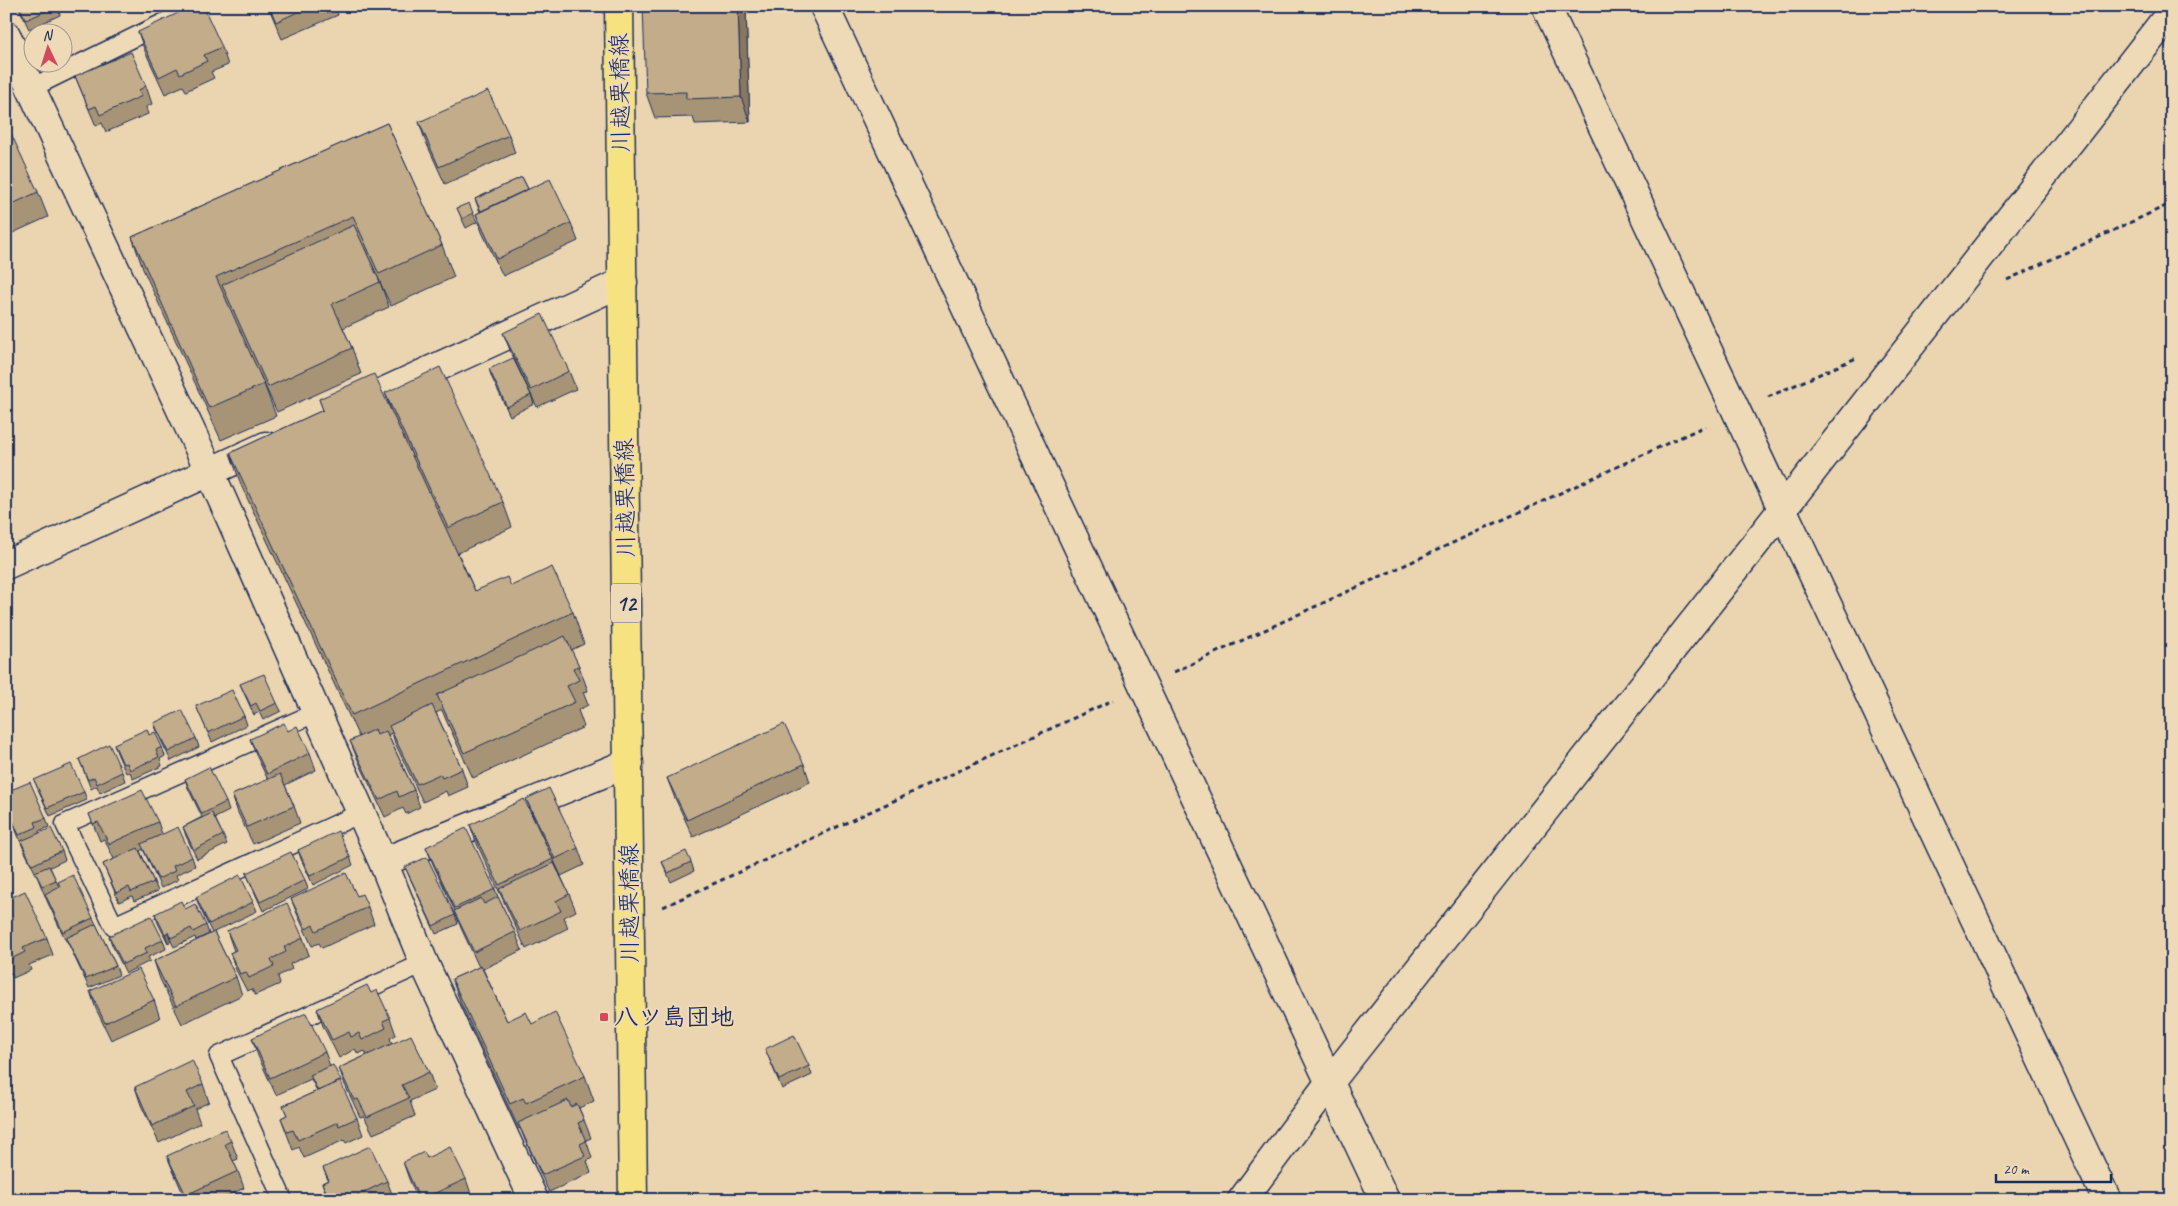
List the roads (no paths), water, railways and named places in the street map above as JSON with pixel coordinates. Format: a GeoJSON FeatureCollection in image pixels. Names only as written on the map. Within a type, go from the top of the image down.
{"type":"FeatureCollection","features":[{"type":"Feature","properties":{"kind":"main road","name":"川越栗橋線"},"geometry":{"type":"LineString","coordinates":[[619,6],[633,1200]]}},
{"type":"Feature","properties":{"kind":"street"},"geometry":{"type":"LineString","coordinates":[[824,6],[1385,1200]]}},
{"type":"Feature","properties":{"kind":"street"},"geometry":{"type":"LineString","coordinates":[[1546,6],[2107,1200]]}},
{"type":"Feature","properties":{"kind":"street"},"geometry":{"type":"LineString","coordinates":[[1242,1200],[1330,1082],[1782,510],[2172,11]]}},
{"type":"Feature","properties":{"kind":"street"},"geometry":{"type":"LineString","coordinates":[[6,35],[210,472],[315,713],[383,862],[424,963],[534,1200]]}},
{"type":"Feature","properties":{"kind":"street"},"geometry":{"type":"LineString","coordinates":[[326,418],[623,282]]}},
{"type":"Feature","properties":{"kind":"street"},"geometry":{"type":"LineString","coordinates":[[6,566],[291,435]]}},
{"type":"Feature","properties":{"kind":"street"},"geometry":{"type":"LineString","coordinates":[[383,862],[629,762]]}},
{"type":"Feature","properties":{"kind":"lane"},"geometry":{"type":"LineString","coordinates":[[31,88],[198,6]]}},
{"type":"Feature","properties":{"kind":"lane"},"geometry":{"type":"LineString","coordinates":[[315,713],[64,824],[114,926],[361,813]]}},
{"type":"Feature","properties":{"kind":"lane"},"geometry":{"type":"LineString","coordinates":[[283,1200],[220,1056],[424,963]]}},
{"type":"Feature","properties":{"kind":"place","name":"八ツ島団地"},"geometry":{"type":"Point","coordinates":[604,1017]}}]}
